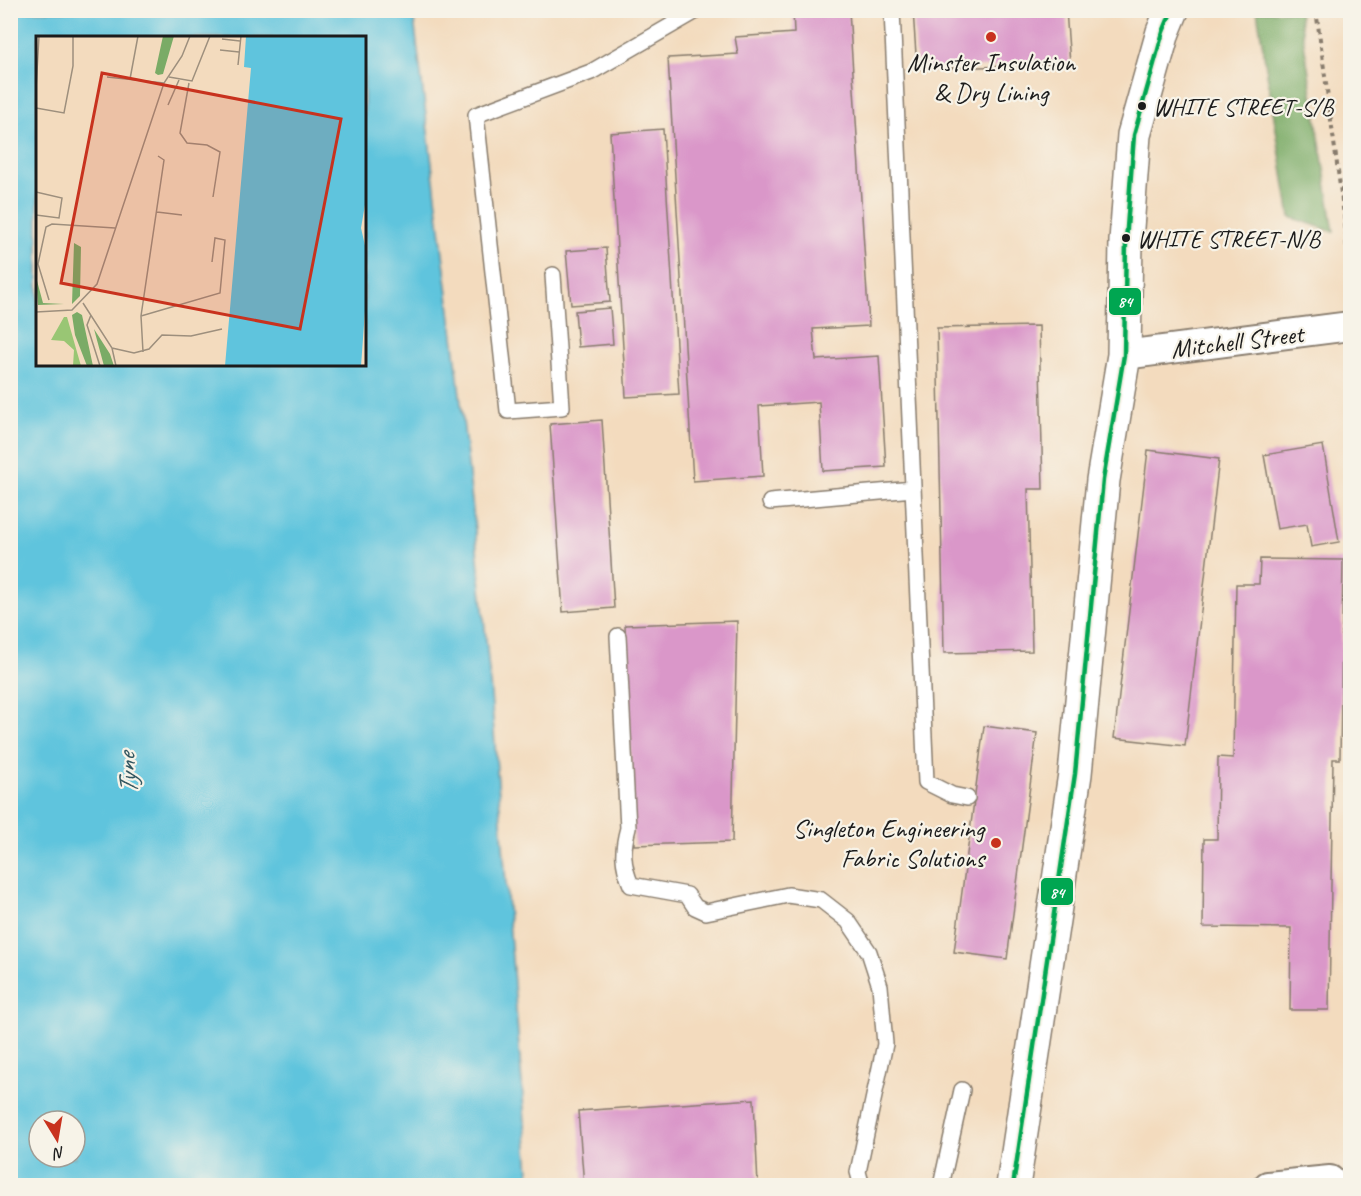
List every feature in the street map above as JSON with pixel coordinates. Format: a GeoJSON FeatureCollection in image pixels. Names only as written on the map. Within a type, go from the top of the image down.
{"type":"FeatureCollection","features":[{"type":"Feature","properties":{"kind":"street"},"geometry":{"type":"LineString","coordinates":[[1014,1185],[1075,774],[1103,480],[1124,355],[1126,241],[1134,135],[1162,32],[1172,10]]}},
{"type":"Feature","properties":{"kind":"street","name":"Mitchell Street"},"geometry":{"type":"LineString","coordinates":[[1124,355],[1350,326]]}},
{"type":"Feature","properties":{"kind":"street"},"geometry":{"type":"LineString","coordinates":[[1268,1185],[1330,1180]]}},
{"type":"Feature","properties":{"kind":"lane"},"geometry":{"type":"LineString","coordinates":[[554,275],[562,407],[508,411],[476,115],[591,72],[698,10]]}},
{"type":"Feature","properties":{"kind":"lane"},"geometry":{"type":"LineString","coordinates":[[892,10],[926,782],[952,795],[968,798]]}},
{"type":"Feature","properties":{"kind":"lane"},"geometry":{"type":"LineString","coordinates":[[770,502],[913,489]]}},
{"type":"Feature","properties":{"kind":"lane"},"geometry":{"type":"LineString","coordinates":[[618,636],[628,828],[622,849],[623,868],[631,885],[687,895],[695,907],[706,912],[788,895],[820,900],[848,921],[869,952],[880,986],[885,1044],[858,1172],[862,1185]]}},
{"type":"Feature","properties":{"kind":"lane"},"geometry":{"type":"LineString","coordinates":[[941,1185],[962,1090]]}},
{"type":"Feature","properties":{"kind":"path"},"geometry":{"type":"LineString","coordinates":[[1316,10],[1345,223],[1350,288]]}},
{"type":"Feature","properties":{"kind":"path"},"geometry":{"type":"LineString","coordinates":[[1342,202],[1350,202]]}},
{"type":"Feature","properties":{"kind":"green space"},"geometry":{"type":"Polygon","coordinates":[[[1257,11],[1299,11],[1334,232],[1290,217],[1257,11]]]}},
{"type":"Feature","properties":{"kind":"water","name":"Tyne"},"geometry":{"type":"Polygon","coordinates":[[[10,11],[413,11],[455,352],[483,609],[530,1185],[11,1185],[10,11]]]}},
{"type":"Feature","properties":{"kind":"building"},"geometry":{"type":"Polygon","coordinates":[[[793,10],[849,10],[869,326],[813,329],[816,360],[879,356],[886,467],[823,471],[819,402],[759,406],[763,476],[693,481],[668,58],[738,54],[735,37],[794,33],[793,10]]]}},
{"type":"Feature","properties":{"kind":"building","name":"Minster Insulation & Dry Lining"},"geometry":{"type":"Polygon","coordinates":[[[913,10],[1066,10],[1070,64],[917,69],[913,10]]]}},
{"type":"Feature","properties":{"kind":"building"},"geometry":{"type":"Polygon","coordinates":[[[663,129],[679,394],[626,397],[610,133],[663,129]]]}},
{"type":"Feature","properties":{"kind":"building"},"geometry":{"type":"Polygon","coordinates":[[[606,248],[610,302],[571,305],[566,251],[606,248]]]}},
{"type":"Feature","properties":{"kind":"building"},"geometry":{"type":"Polygon","coordinates":[[[610,308],[613,344],[578,347],[575,311],[610,308]]]}},
{"type":"Feature","properties":{"kind":"building"},"geometry":{"type":"Polygon","coordinates":[[[1039,326],[1043,489],[1028,489],[1032,651],[944,653],[937,328],[1039,326]]]}},
{"type":"Feature","properties":{"kind":"building"},"geometry":{"type":"Polygon","coordinates":[[[602,420],[614,608],[563,612],[550,424],[602,420]]]}},
{"type":"Feature","properties":{"kind":"building"},"geometry":{"type":"Polygon","coordinates":[[[1323,445],[1339,542],[1311,547],[1307,524],[1277,529],[1264,455],[1323,445]]]}},
{"type":"Feature","properties":{"kind":"building"},"geometry":{"type":"Polygon","coordinates":[[[1148,450],[1219,459],[1185,746],[1114,738],[1148,450]]]}},
{"type":"Feature","properties":{"kind":"building"},"geometry":{"type":"Polygon","coordinates":[[[1260,559],[1343,560],[1340,759],[1333,759],[1329,1010],[1290,1010],[1291,928],[1203,927],[1204,839],[1217,839],[1218,757],[1233,758],[1236,584],[1259,584],[1260,559]]]}},
{"type":"Feature","properties":{"kind":"building"},"geometry":{"type":"Polygon","coordinates":[[[737,621],[732,842],[634,845],[625,625],[737,621]]]}},
{"type":"Feature","properties":{"kind":"building","name":"Singleton Engineering Fabric Solutions"},"geometry":{"type":"Polygon","coordinates":[[[984,726],[1037,733],[1007,959],[954,952],[984,726]]]}},
{"type":"Feature","properties":{"kind":"building"},"geometry":{"type":"Polygon","coordinates":[[[754,1099],[758,1186],[584,1186],[578,1111],[754,1099]]]}},
{"type":"Feature","properties":{"kind":"transit line","name":"84"},"geometry":{"type":"LineString","coordinates":[[1013,1186],[1075,774],[1103,480],[1124,355],[1126,241],[1134,135],[1163,32],[1172,10]]}},
{"type":"Feature","properties":{"kind":"place","name":"Minster Insulation & Dry Lining"},"geometry":{"type":"Point","coordinates":[991,37]}},
{"type":"Feature","properties":{"kind":"place","name":"WHITE STREET-S/B"},"geometry":{"type":"Point","coordinates":[1142,106]}},
{"type":"Feature","properties":{"kind":"place","name":"WHITE STREET-N/B"},"geometry":{"type":"Point","coordinates":[1126,238]}},
{"type":"Feature","properties":{"kind":"place","name":"Singleton Engineering Fabric Solutions"},"geometry":{"type":"Point","coordinates":[996,843]}}]}
